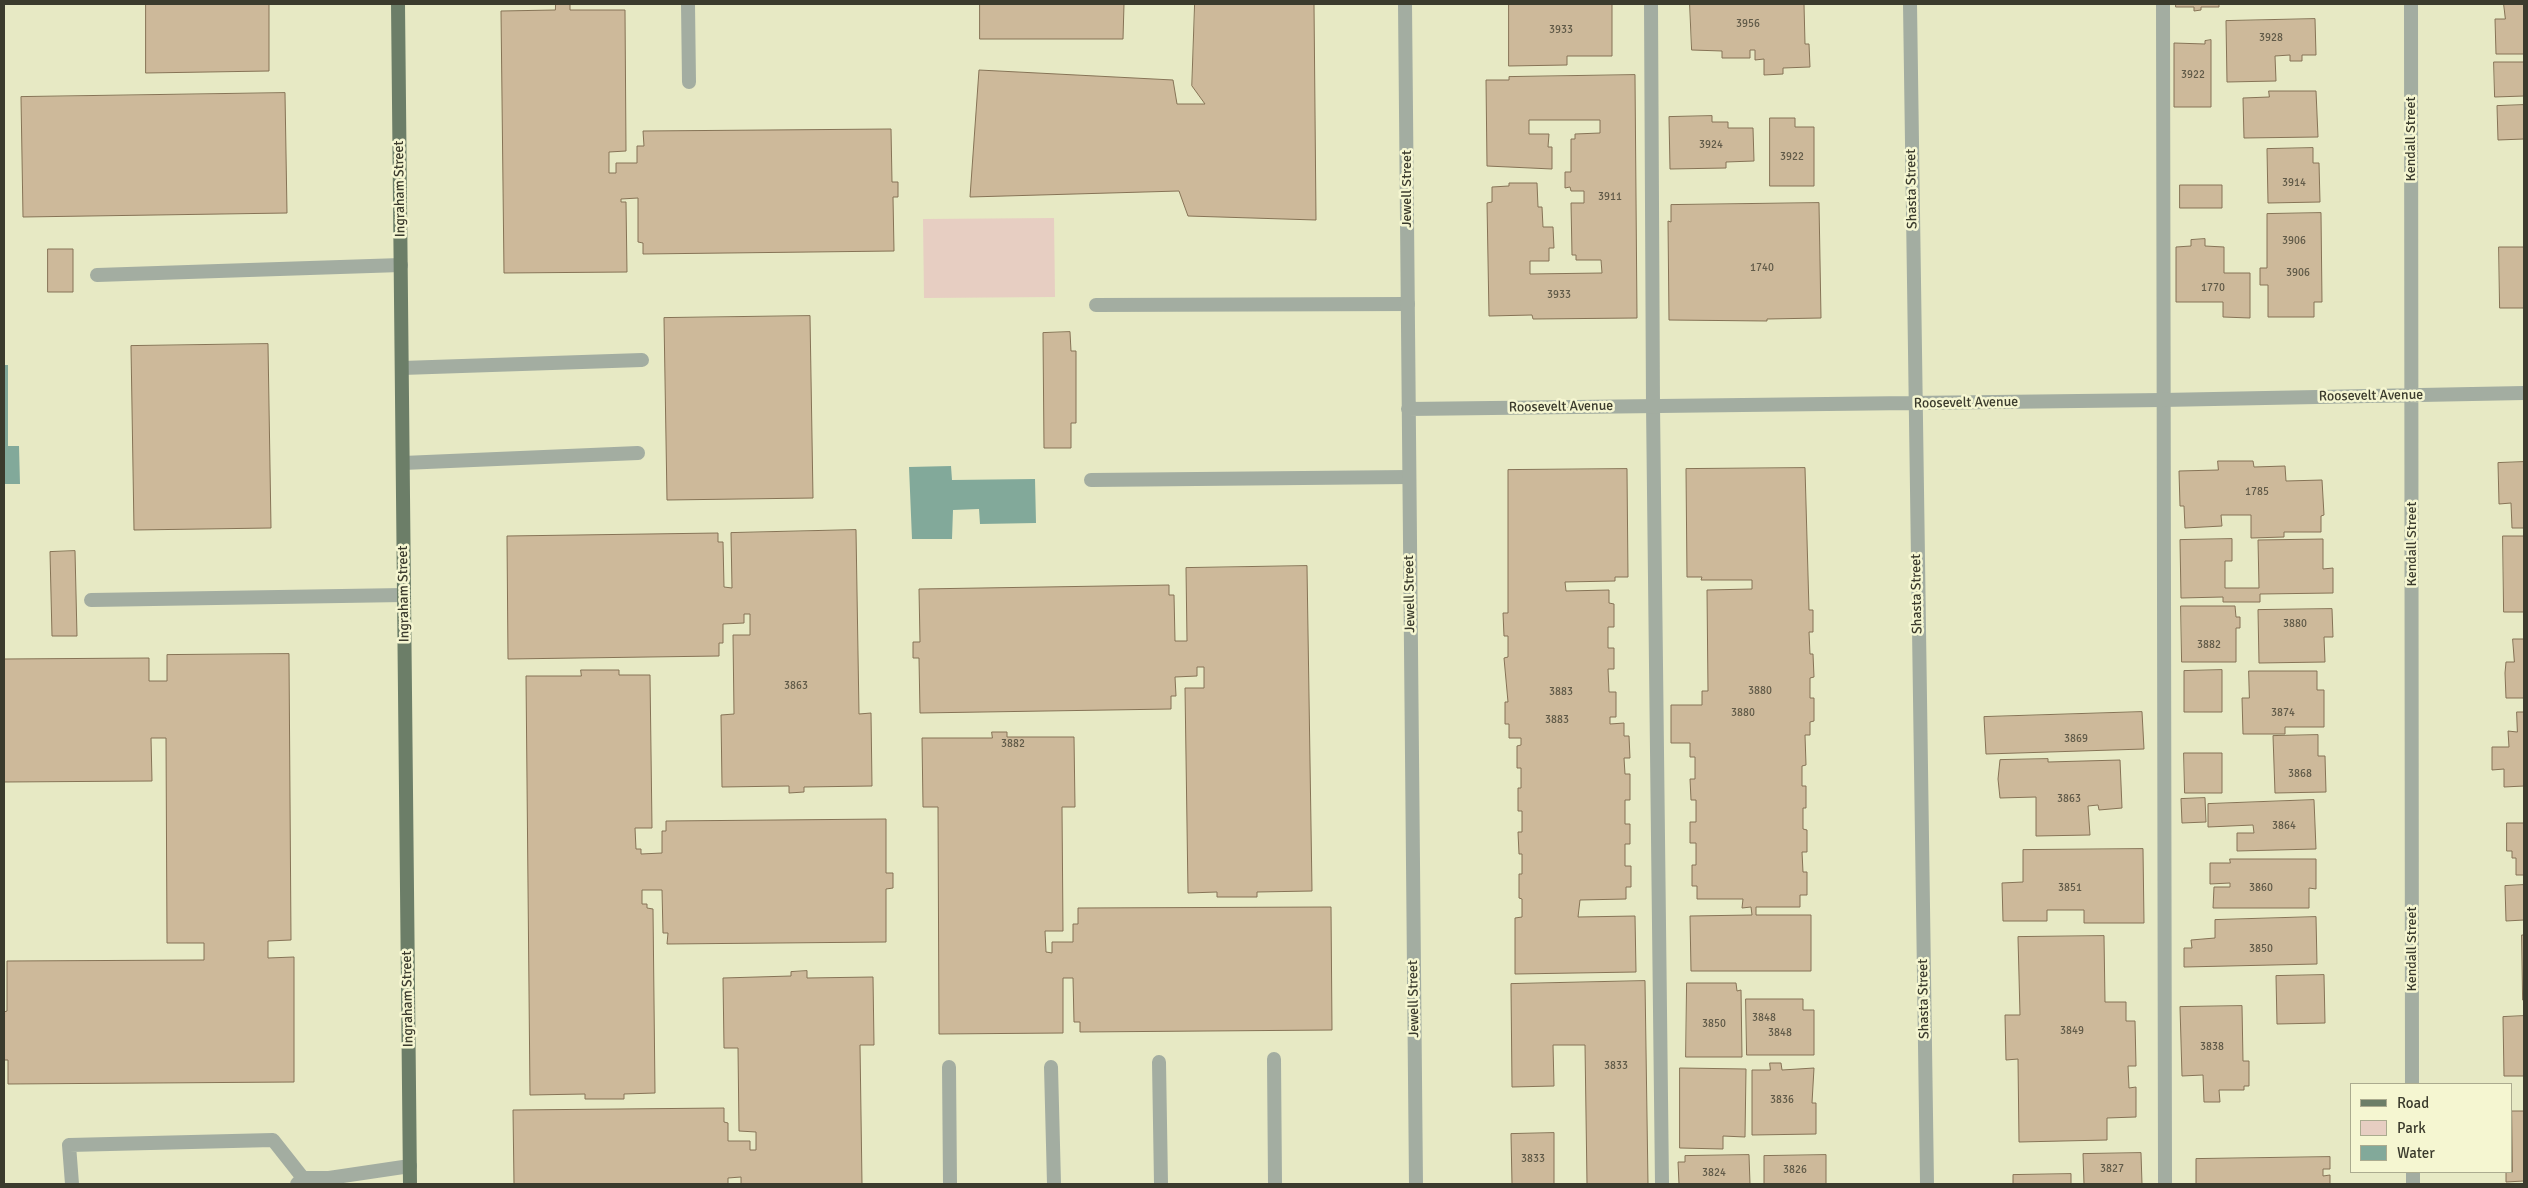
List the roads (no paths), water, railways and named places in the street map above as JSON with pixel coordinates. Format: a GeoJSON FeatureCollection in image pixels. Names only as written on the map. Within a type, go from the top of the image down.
{"type":"FeatureCollection","features":[{"type":"Feature","properties":{"kind":"main road","name":"Ingraham Street"},"geometry":{"type":"LineString","coordinates":[[398,4],[410,1184]]}},
{"type":"Feature","properties":{"kind":"street"},"geometry":{"type":"LineString","coordinates":[[688,4],[689,82]]}},
{"type":"Feature","properties":{"kind":"street","name":"Jewell Street"},"geometry":{"type":"LineString","coordinates":[[1405,4],[1416,1184]]}},
{"type":"Feature","properties":{"kind":"street"},"geometry":{"type":"LineString","coordinates":[[1651,4],[1653,405],[1662,1184]]}},
{"type":"Feature","properties":{"kind":"street","name":"Shasta Street"},"geometry":{"type":"LineString","coordinates":[[1910,4],[1914,403],[1927,1184]]}},
{"type":"Feature","properties":{"kind":"street"},"geometry":{"type":"LineString","coordinates":[[2163,4],[2162,400],[2165,1184]]}},
{"type":"Feature","properties":{"kind":"street","name":"Kendall Street"},"geometry":{"type":"LineString","coordinates":[[2411,4],[2412,1083]]}},
{"type":"Feature","properties":{"kind":"street"},"geometry":{"type":"LineString","coordinates":[[97,275],[401,265]]}},
{"type":"Feature","properties":{"kind":"street"},"geometry":{"type":"LineString","coordinates":[[1096,305],[1408,304]]}},
{"type":"Feature","properties":{"kind":"street"},"geometry":{"type":"LineString","coordinates":[[402,368],[642,360]]}},
{"type":"Feature","properties":{"kind":"street","name":"Roosevelt Avenue"},"geometry":{"type":"LineString","coordinates":[[1408,409],[2162,400],[2524,393]]}},
{"type":"Feature","properties":{"kind":"street"},"geometry":{"type":"LineString","coordinates":[[403,463],[638,453]]}},
{"type":"Feature","properties":{"kind":"street"},"geometry":{"type":"LineString","coordinates":[[1091,480],[1409,478]]}},
{"type":"Feature","properties":{"kind":"street"},"geometry":{"type":"LineString","coordinates":[[91,600],[404,595]]}},
{"type":"Feature","properties":{"kind":"street"},"geometry":{"type":"LineString","coordinates":[[1274,1059],[1275,1184]]}},
{"type":"Feature","properties":{"kind":"street"},"geometry":{"type":"LineString","coordinates":[[1159,1062],[1160,1184]]}},
{"type":"Feature","properties":{"kind":"street"},"geometry":{"type":"LineString","coordinates":[[1051,1066],[1054,1184]]}},
{"type":"Feature","properties":{"kind":"street"},"geometry":{"type":"LineString","coordinates":[[949,1067],[950,1184]]}},
{"type":"Feature","properties":{"kind":"street"},"geometry":{"type":"LineString","coordinates":[[72,1184],[69,1145],[272,1140],[300,1181],[410,1166]]}},
{"type":"Feature","properties":{"kind":"water"},"geometry":{"type":"Polygon","coordinates":[[[4,365],[8,365],[8,446],[19,446],[20,484],[4,484],[4,365]]]}},
{"type":"Feature","properties":{"kind":"water"},"geometry":{"type":"Polygon","coordinates":[[[951,466],[952,480],[1035,479],[1036,523],[980,524],[979,509],[953,510],[952,539],[912,539],[909,467],[951,466]]]}}]}
